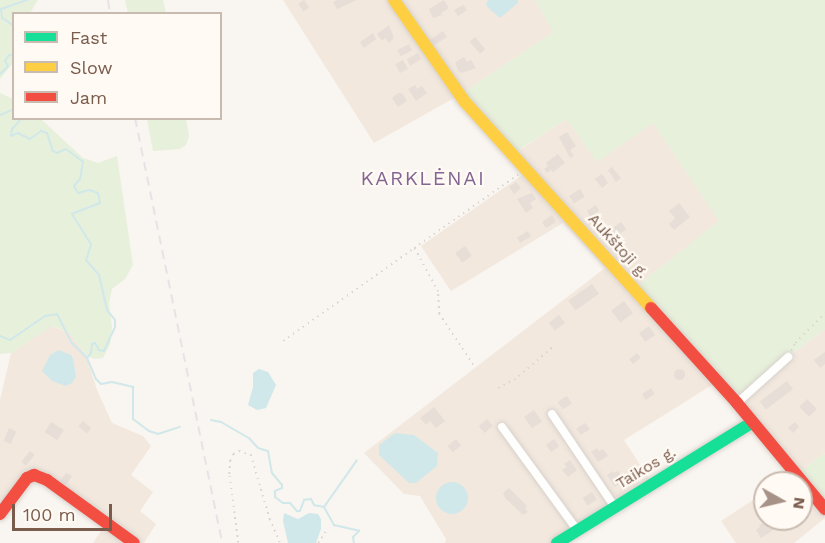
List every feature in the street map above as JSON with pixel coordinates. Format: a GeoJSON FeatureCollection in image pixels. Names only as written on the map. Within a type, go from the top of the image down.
{"type":"FeatureCollection","features":[{"type":"Feature","properties":{"kind":"street","name":"Aukštoji g."},"geometry":{"type":"LineString","coordinates":[[394,0],[465,102],[737,403],[825,509]]}},
{"type":"Feature","properties":{"kind":"street"},"geometry":{"type":"LineString","coordinates":[[737,403],[788,357]]}},
{"type":"Feature","properties":{"kind":"street"},"geometry":{"type":"LineString","coordinates":[[552,414],[614,506]]}},
{"type":"Feature","properties":{"kind":"street","name":"Taikos g."},"geometry":{"type":"LineString","coordinates":[[557,543],[753,422]]}},
{"type":"Feature","properties":{"kind":"street"},"geometry":{"type":"LineString","coordinates":[[502,427],[577,530]]}},
{"type":"Feature","properties":{"kind":"street"},"geometry":{"type":"LineString","coordinates":[[0,514],[27,477],[34,475],[47,480],[134,543]]}},
{"type":"Feature","properties":{"kind":"path"},"geometry":{"type":"LineString","coordinates":[[283,341],[527,169]]}},
{"type":"Feature","properties":{"kind":"path"},"geometry":{"type":"LineString","coordinates":[[414,248],[438,292],[439,314],[472,365]]}},
{"type":"Feature","properties":{"kind":"path"},"geometry":{"type":"LineString","coordinates":[[788,357],[795,343],[825,313]]}},
{"type":"Feature","properties":{"kind":"path"},"geometry":{"type":"LineString","coordinates":[[498,388],[514,380],[555,345]]}},
{"type":"Feature","properties":{"kind":"path"},"geometry":{"type":"LineString","coordinates":[[238,543],[229,474],[230,461],[233,454],[238,451],[251,455],[270,519],[280,543]]}},
{"type":"Feature","properties":{"kind":"path"},"geometry":{"type":"LineString","coordinates":[[318,543],[326,531]]}},
{"type":"Feature","properties":{"kind":"shaded area"},"geometry":{"type":"Polygon","coordinates":[[[283,0],[535,0],[554,32],[463,93],[374,143],[283,0]]]}},
{"type":"Feature","properties":{"kind":"shaded area"},"geometry":{"type":"Polygon","coordinates":[[[566,119],[653,122],[720,221],[637,286],[720,380],[624,440],[650,480],[554,543],[445,543],[446,539],[420,496],[404,494],[364,453],[605,268],[563,223],[451,291],[421,246],[525,173],[511,156],[566,119]]]}},
{"type":"Feature","properties":{"kind":"shaded area"},"geometry":{"type":"Polygon","coordinates":[[[51,326],[70,333],[86,355],[97,390],[112,423],[143,436],[151,446],[131,475],[153,492],[140,511],[156,524],[144,543],[93,543],[103,528],[35,479],[0,518],[0,400],[11,353],[51,326]]]}},
{"type":"Feature","properties":{"kind":"shaded area"},"geometry":{"type":"Polygon","coordinates":[[[825,329],[825,453],[801,471],[796,471],[736,396],[825,329]]]}},
{"type":"Feature","properties":{"kind":"shaded area"},"geometry":{"type":"Polygon","coordinates":[[[753,500],[753,531],[809,531],[794,543],[736,543],[721,521],[753,500]]]}},
{"type":"Feature","properties":{"kind":"shaded area"},"geometry":{"type":"Polygon","coordinates":[[[813,503],[825,518],[813,528],[813,503]]]}},
{"type":"Feature","properties":{"kind":"green space"},"geometry":{"type":"Polygon","coordinates":[[[0,0],[38,0],[31,12],[12,12],[12,64],[0,79],[0,0]]]}},
{"type":"Feature","properties":{"kind":"green space"},"geometry":{"type":"Polygon","coordinates":[[[125,0],[163,0],[166,12],[128,12],[125,0]]]}},
{"type":"Feature","properties":{"kind":"green space"},"geometry":{"type":"Polygon","coordinates":[[[535,0],[825,0],[825,329],[736,396],[637,286],[719,221],[653,123],[597,162],[566,119],[516,152],[463,93],[553,32],[535,0]]]}},
{"type":"Feature","properties":{"kind":"green space"},"geometry":{"type":"Polygon","coordinates":[[[0,93],[12,99],[12,120],[42,120],[83,158],[98,163],[117,156],[133,265],[125,279],[112,289],[109,304],[112,327],[110,345],[103,358],[94,359],[86,355],[70,333],[52,326],[11,353],[0,354],[0,93]]]}},
{"type":"Feature","properties":{"kind":"green space"},"geometry":{"type":"Polygon","coordinates":[[[147,120],[186,120],[189,136],[186,145],[180,149],[153,151],[147,120]]]}},
{"type":"Feature","properties":{"kind":"green space"},"geometry":{"type":"Polygon","coordinates":[[[825,453],[825,504],[813,490],[813,471],[801,471],[825,453]]]}},
{"type":"Feature","properties":{"kind":"water"},"geometry":{"type":"Polygon","coordinates":[[[489,0],[518,0],[518,3],[500,18],[487,7],[486,3],[489,0]]]}},
{"type":"Feature","properties":{"kind":"water"},"geometry":{"type":"Polygon","coordinates":[[[59,350],[71,355],[73,359],[76,376],[72,383],[66,386],[52,381],[42,371],[50,355],[59,350]]]}},
{"type":"Feature","properties":{"kind":"water"},"geometry":{"type":"Polygon","coordinates":[[[259,369],[268,372],[276,385],[266,408],[257,410],[248,405],[253,387],[253,373],[259,369]]]}},
{"type":"Feature","properties":{"kind":"water"},"geometry":{"type":"Polygon","coordinates":[[[395,433],[414,435],[438,453],[437,466],[416,483],[409,483],[379,455],[379,445],[395,433]]]}},
{"type":"Feature","properties":{"kind":"water"},"geometry":{"type":"Polygon","coordinates":[[[452,482],[463,487],[468,498],[463,509],[452,514],[441,509],[436,498],[441,487],[452,482]]]}},
{"type":"Feature","properties":{"kind":"water"},"geometry":{"type":"Polygon","coordinates":[[[284,513],[298,519],[309,513],[318,514],[321,519],[321,529],[316,543],[288,543],[283,521],[284,513]]]}},
{"type":"Feature","properties":{"kind":"building"},"geometry":{"type":"Polygon","coordinates":[[[304,0],[309,7],[304,11],[298,4],[304,0]]]}},
{"type":"Feature","properties":{"kind":"building"},"geometry":{"type":"Polygon","coordinates":[[[357,0],[337,9],[333,2],[357,0]]]}},
{"type":"Feature","properties":{"kind":"building"},"geometry":{"type":"Polygon","coordinates":[[[444,0],[449,8],[441,13],[442,15],[433,18],[429,9],[444,0]]]}},
{"type":"Feature","properties":{"kind":"building"},"geometry":{"type":"Polygon","coordinates":[[[463,5],[467,10],[458,16],[454,10],[463,5]]]}},
{"type":"Feature","properties":{"kind":"building"},"geometry":{"type":"Polygon","coordinates":[[[389,25],[394,38],[389,43],[385,38],[382,41],[377,34],[389,25]]]}},
{"type":"Feature","properties":{"kind":"building"},"geometry":{"type":"Polygon","coordinates":[[[443,31],[447,37],[433,46],[429,41],[443,31]]]}},
{"type":"Feature","properties":{"kind":"building"},"geometry":{"type":"Polygon","coordinates":[[[373,33],[376,39],[364,48],[360,42],[373,33]]]}},
{"type":"Feature","properties":{"kind":"building"},"geometry":{"type":"Polygon","coordinates":[[[475,37],[485,49],[480,54],[470,41],[475,37]]]}},
{"type":"Feature","properties":{"kind":"building"},"geometry":{"type":"Polygon","coordinates":[[[409,44],[412,50],[401,56],[397,50],[409,44]]]}},
{"type":"Feature","properties":{"kind":"building"},"geometry":{"type":"Polygon","coordinates":[[[418,53],[421,59],[410,66],[407,59],[418,53]]]}},
{"type":"Feature","properties":{"kind":"building"},"geometry":{"type":"Polygon","coordinates":[[[464,57],[467,62],[471,60],[476,68],[462,73],[458,71],[455,62],[464,57]]]}},
{"type":"Feature","properties":{"kind":"building"},"geometry":{"type":"Polygon","coordinates":[[[403,60],[408,69],[400,73],[395,64],[403,60]]]}},
{"type":"Feature","properties":{"kind":"building"},"geometry":{"type":"Polygon","coordinates":[[[415,85],[417,89],[422,86],[427,93],[416,101],[408,89],[415,85]]]}},
{"type":"Feature","properties":{"kind":"building"},"geometry":{"type":"Polygon","coordinates":[[[402,93],[407,101],[398,107],[392,98],[402,93]]]}},
{"type":"Feature","properties":{"kind":"building"},"geometry":{"type":"Polygon","coordinates":[[[567,132],[576,146],[570,150],[574,156],[570,158],[559,137],[567,132]]]}},
{"type":"Feature","properties":{"kind":"building"},"geometry":{"type":"Polygon","coordinates":[[[558,154],[565,163],[553,172],[551,170],[547,173],[544,169],[548,166],[546,163],[558,154]]]}},
{"type":"Feature","properties":{"kind":"building"},"geometry":{"type":"Polygon","coordinates":[[[612,167],[621,178],[616,182],[608,170],[612,167]]]}},
{"type":"Feature","properties":{"kind":"building"},"geometry":{"type":"Polygon","coordinates":[[[602,174],[608,183],[602,188],[595,179],[602,174]]]}},
{"type":"Feature","properties":{"kind":"building"},"geometry":{"type":"Polygon","coordinates":[[[516,182],[521,188],[514,194],[509,187],[516,182]]]}},
{"type":"Feature","properties":{"kind":"building"},"geometry":{"type":"Polygon","coordinates":[[[580,189],[585,197],[574,204],[569,196],[580,189]]]}},
{"type":"Feature","properties":{"kind":"building"},"geometry":{"type":"Polygon","coordinates":[[[532,193],[536,199],[530,203],[533,208],[526,213],[517,199],[532,193]]]}},
{"type":"Feature","properties":{"kind":"building"},"geometry":{"type":"Polygon","coordinates":[[[679,203],[690,217],[674,230],[669,224],[675,218],[669,211],[679,203]]]}},
{"type":"Feature","properties":{"kind":"building"},"geometry":{"type":"Polygon","coordinates":[[[596,205],[599,211],[590,217],[587,211],[596,205]]]}},
{"type":"Feature","properties":{"kind":"building"},"geometry":{"type":"Polygon","coordinates":[[[552,215],[556,222],[546,228],[542,222],[552,215]]]}},
{"type":"Feature","properties":{"kind":"building"},"geometry":{"type":"Polygon","coordinates":[[[621,222],[626,229],[617,236],[611,229],[621,222]]]}},
{"type":"Feature","properties":{"kind":"building"},"geometry":{"type":"Polygon","coordinates":[[[528,231],[531,236],[520,243],[517,238],[528,231]]]}},
{"type":"Feature","properties":{"kind":"building"},"geometry":{"type":"Polygon","coordinates":[[[465,246],[472,256],[462,263],[455,253],[465,246]]]}},
{"type":"Feature","properties":{"kind":"building"},"geometry":{"type":"Polygon","coordinates":[[[592,284],[599,294],[575,310],[568,301],[592,284]]]}},
{"type":"Feature","properties":{"kind":"building"},"geometry":{"type":"Polygon","coordinates":[[[624,301],[633,313],[620,323],[611,311],[624,301]]]}},
{"type":"Feature","properties":{"kind":"building"},"geometry":{"type":"Polygon","coordinates":[[[559,315],[565,323],[555,331],[549,323],[559,315]]]}},
{"type":"Feature","properties":{"kind":"building"},"geometry":{"type":"Polygon","coordinates":[[[649,326],[655,335],[645,342],[639,333],[649,326]]]}},
{"type":"Feature","properties":{"kind":"building"},"geometry":{"type":"Polygon","coordinates":[[[825,352],[825,364],[820,368],[814,360],[825,352]]]}},
{"type":"Feature","properties":{"kind":"building"},"geometry":{"type":"Polygon","coordinates":[[[637,353],[641,358],[633,364],[629,359],[637,353]]]}},
{"type":"Feature","properties":{"kind":"building"},"geometry":{"type":"Polygon","coordinates":[[[679,368],[685,374],[679,380],[673,374],[679,368]]]}},
{"type":"Feature","properties":{"kind":"building"},"geometry":{"type":"Polygon","coordinates":[[[787,381],[793,389],[766,409],[760,401],[787,381]]]}},
{"type":"Feature","properties":{"kind":"building"},"geometry":{"type":"Polygon","coordinates":[[[651,388],[655,394],[646,400],[642,394],[651,388]]]}},
{"type":"Feature","properties":{"kind":"building"},"geometry":{"type":"Polygon","coordinates":[[[567,396],[572,404],[562,409],[558,402],[567,396]]]}},
{"type":"Feature","properties":{"kind":"building"},"geometry":{"type":"Polygon","coordinates":[[[807,399],[817,409],[809,417],[799,407],[807,399]]]}},
{"type":"Feature","properties":{"kind":"building"},"geometry":{"type":"Polygon","coordinates":[[[434,407],[445,421],[436,428],[430,421],[426,425],[420,418],[434,407]]]}},
{"type":"Feature","properties":{"kind":"building"},"geometry":{"type":"Polygon","coordinates":[[[534,410],[542,422],[532,428],[524,417],[534,410]]]}},
{"type":"Feature","properties":{"kind":"building"},"geometry":{"type":"Polygon","coordinates":[[[487,419],[493,426],[485,433],[479,426],[487,419]]]}},
{"type":"Feature","properties":{"kind":"building"},"geometry":{"type":"Polygon","coordinates":[[[83,421],[91,428],[87,433],[78,426],[83,421]]]}},
{"type":"Feature","properties":{"kind":"building"},"geometry":{"type":"Polygon","coordinates":[[[51,422],[64,430],[57,440],[45,432],[51,422]]]}},
{"type":"Feature","properties":{"kind":"building"},"geometry":{"type":"Polygon","coordinates":[[[795,422],[799,427],[793,433],[788,428],[795,422]]]}},
{"type":"Feature","properties":{"kind":"building"},"geometry":{"type":"Polygon","coordinates":[[[585,423],[590,429],[581,435],[576,429],[585,423]]]}},
{"type":"Feature","properties":{"kind":"building"},"geometry":{"type":"Polygon","coordinates":[[[9,428],[16,431],[11,444],[4,441],[9,428]]]}},
{"type":"Feature","properties":{"kind":"building"},"geometry":{"type":"Polygon","coordinates":[[[456,439],[461,445],[453,452],[448,446],[456,439]]]}},
{"type":"Feature","properties":{"kind":"building"},"geometry":{"type":"Polygon","coordinates":[[[554,439],[559,446],[551,452],[546,445],[554,439]]]}},
{"type":"Feature","properties":{"kind":"building"},"geometry":{"type":"Polygon","coordinates":[[[597,448],[599,451],[603,449],[608,456],[598,462],[591,452],[597,448]]]}},
{"type":"Feature","properties":{"kind":"building"},"geometry":{"type":"Polygon","coordinates":[[[30,451],[35,455],[26,466],[21,462],[30,451]]]}},
{"type":"Feature","properties":{"kind":"building"},"geometry":{"type":"Polygon","coordinates":[[[570,460],[577,470],[568,477],[562,470],[567,467],[564,464],[570,460]]]}},
{"type":"Feature","properties":{"kind":"building"},"geometry":{"type":"Polygon","coordinates":[[[613,471],[614,473],[618,471],[624,480],[615,487],[607,475],[613,471]]]}},
{"type":"Feature","properties":{"kind":"building"},"geometry":{"type":"Polygon","coordinates":[[[66,473],[72,476],[66,485],[60,481],[66,473]]]}},
{"type":"Feature","properties":{"kind":"building"},"geometry":{"type":"Polygon","coordinates":[[[509,488],[527,506],[525,509],[528,512],[523,515],[505,498],[503,493],[509,488]]]}},
{"type":"Feature","properties":{"kind":"building"},"geometry":{"type":"Polygon","coordinates":[[[592,492],[597,500],[587,505],[583,498],[592,492]]]}},
{"type":"Feature","properties":{"kind":"building"},"geometry":{"type":"Polygon","coordinates":[[[757,531],[772,531],[761,538],[757,531]]]}},
{"type":"Feature","properties":{"kind":"waterway"},"geometry":{"type":"LineString","coordinates":[[12,25],[2,18],[1,9],[27,0]]}},
{"type":"Feature","properties":{"kind":"waterway"},"geometry":{"type":"LineString","coordinates":[[0,74],[8,66],[5,61],[9,55],[12,55]]}},
{"type":"Feature","properties":{"kind":"waterway"},"geometry":{"type":"LineString","coordinates":[[0,115],[12,110]]}},
{"type":"Feature","properties":{"kind":"waterway"},"geometry":{"type":"LineString","coordinates":[[20,120],[12,129],[11,136],[18,133],[30,139],[41,131],[47,133],[53,151],[57,153],[66,149],[83,162],[80,179],[74,186],[78,193],[89,190],[98,193],[100,203],[72,214],[91,245],[86,260],[99,275],[107,310],[115,320],[115,327],[104,351],[99,350],[95,343],[92,344],[91,353],[87,358],[96,379],[101,384],[112,382],[133,387],[133,419],[149,431],[158,434],[180,427]]}},
{"type":"Feature","properties":{"kind":"waterway"},"geometry":{"type":"LineString","coordinates":[[0,336],[10,340],[45,316],[57,314],[71,342],[87,358]]}},
{"type":"Feature","properties":{"kind":"waterway"},"geometry":{"type":"LineString","coordinates":[[211,420],[221,422],[249,438],[258,448],[268,451],[272,473],[282,485],[282,488],[275,491],[275,497],[283,503],[290,503],[297,511],[300,511],[304,500],[311,499],[314,505],[324,507],[334,525],[359,531],[353,537],[354,543]]}},
{"type":"Feature","properties":{"kind":"waterway"},"geometry":{"type":"LineString","coordinates":[[324,507],[357,460]]}},
{"type":"Feature","properties":{"kind":"railway"},"geometry":{"type":"LineString","coordinates":[[108,0],[110,12]]}},
{"type":"Feature","properties":{"kind":"railway"},"geometry":{"type":"LineString","coordinates":[[135,120],[222,543]]}},
{"type":"Feature","properties":{"kind":"traffic: fast"},"geometry":{"type":"LineString","coordinates":[[557,543],[753,422]]}},
{"type":"Feature","properties":{"kind":"traffic: slow"},"geometry":{"type":"LineString","coordinates":[[394,0],[465,102],[651,308]]}},
{"type":"Feature","properties":{"kind":"traffic: jam"},"geometry":{"type":"LineString","coordinates":[[651,308],[737,403],[825,509]]}},
{"type":"Feature","properties":{"kind":"traffic: jam"},"geometry":{"type":"LineString","coordinates":[[0,514],[27,478],[34,475],[47,480],[134,543]]}},
{"type":"Feature","properties":{"kind":"district","name":"KARKLĖNAI"},"geometry":{"type":"Point","coordinates":[423,178]}}]}
